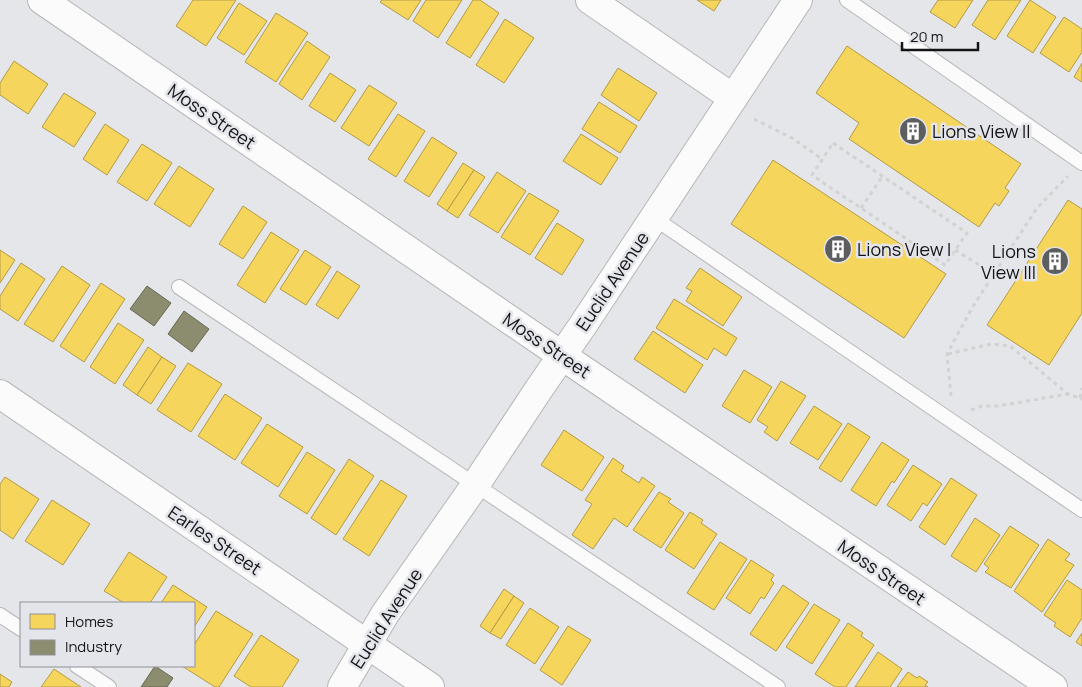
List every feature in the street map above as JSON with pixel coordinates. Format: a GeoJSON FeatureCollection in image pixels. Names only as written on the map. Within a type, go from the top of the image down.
{"type":"FeatureCollection","features":[{"type":"Feature","properties":{"kind":"street","name":"Moss Street"},"geometry":{"type":"LineString","coordinates":[[42,0],[562,356],[1053,687]]}},
{"type":"Feature","properties":{"kind":"street"},"geometry":{"type":"LineString","coordinates":[[590,0],[733,98]]}},
{"type":"Feature","properties":{"kind":"street","name":"Euclid Avenue"},"geometry":{"type":"LineString","coordinates":[[342,687],[386,614],[562,356],[798,0]]}},
{"type":"Feature","properties":{"kind":"street","name":"Earles Street"},"geometry":{"type":"LineString","coordinates":[[0,394],[430,687]]}},
{"type":"Feature","properties":{"kind":"lane"},"geometry":{"type":"LineString","coordinates":[[847,0],[1082,163]]}},
{"type":"Feature","properties":{"kind":"lane"},"geometry":{"type":"LineString","coordinates":[[654,218],[1082,510]]}},
{"type":"Feature","properties":{"kind":"lane"},"geometry":{"type":"LineString","coordinates":[[179,287],[778,687]]}},
{"type":"Feature","properties":{"kind":"lane"},"geometry":{"type":"LineString","coordinates":[[0,615],[20,628]]}},
{"type":"Feature","properties":{"kind":"lane"},"geometry":{"type":"LineString","coordinates":[[78,667],[109,687]]}},
{"type":"Feature","properties":{"kind":"path"},"geometry":{"type":"LineString","coordinates":[[754,119],[792,138],[822,159]]}},
{"type":"Feature","properties":{"kind":"path"},"geometry":{"type":"LineString","coordinates":[[833,144],[966,233],[945,265],[812,175],[822,159],[833,144]]}},
{"type":"Feature","properties":{"kind":"path"},"geometry":{"type":"LineString","coordinates":[[955,402],[951,399],[947,354],[972,308],[1037,208],[1082,163]]}},
{"type":"Feature","properties":{"kind":"path"},"geometry":{"type":"LineString","coordinates":[[861,208],[882,177]]}},
{"type":"Feature","properties":{"kind":"path"},"geometry":{"type":"LineString","coordinates":[[955,250],[994,274]]}},
{"type":"Feature","properties":{"kind":"path"},"geometry":{"type":"LineString","coordinates":[[947,354],[991,344],[1010,346],[1068,394],[1081,399],[1082,388]]}},
{"type":"Feature","properties":{"kind":"path"},"geometry":{"type":"LineString","coordinates":[[964,408],[968,411],[982,406],[998,406],[1068,394]]}},
{"type":"Feature","properties":{"kind":"building: Homes"},"geometry":{"type":"Polygon","coordinates":[[[193,0],[236,0],[206,46],[176,26],[193,0]]]}},
{"type":"Feature","properties":{"kind":"building: Homes"},"geometry":{"type":"Polygon","coordinates":[[[382,0],[421,0],[408,20],[380,2],[382,0]]]}},
{"type":"Feature","properties":{"kind":"building: Homes"},"geometry":{"type":"Polygon","coordinates":[[[426,0],[462,0],[438,38],[413,21],[426,0]]]}},
{"type":"Feature","properties":{"kind":"building: Homes"},"geometry":{"type":"Polygon","coordinates":[[[473,0],[480,0],[499,13],[470,58],[446,43],[473,0]]]}},
{"type":"Feature","properties":{"kind":"building: Homes"},"geometry":{"type":"Polygon","coordinates":[[[697,0],[721,0],[714,11],[697,0]]]}},
{"type":"Feature","properties":{"kind":"building: Homes"},"geometry":{"type":"Polygon","coordinates":[[[938,0],[973,0],[955,28],[930,12],[938,0]]]}},
{"type":"Feature","properties":{"kind":"building: Homes"},"geometry":{"type":"Polygon","coordinates":[[[988,0],[1021,0],[995,40],[972,25],[988,0]]]}},
{"type":"Feature","properties":{"kind":"building: Homes"},"geometry":{"type":"Polygon","coordinates":[[[1030,0],[1056,17],[1033,53],[1007,36],[1030,0]]]}},
{"type":"Feature","properties":{"kind":"building: Homes"},"geometry":{"type":"Polygon","coordinates":[[[239,3],[267,21],[244,55],[217,38],[239,3]]]}},
{"type":"Feature","properties":{"kind":"building: Homes"},"geometry":{"type":"Polygon","coordinates":[[[276,13],[308,33],[276,82],[245,62],[276,13]]]}},
{"type":"Feature","properties":{"kind":"building: Homes"},"geometry":{"type":"Polygon","coordinates":[[[1064,17],[1082,29],[1082,52],[1069,72],[1040,53],[1064,17]]]}},
{"type":"Feature","properties":{"kind":"building: Homes"},"geometry":{"type":"Polygon","coordinates":[[[505,19],[534,38],[504,83],[476,65],[505,19]]]}},
{"type":"Feature","properties":{"kind":"building: Homes"},"geometry":{"type":"Polygon","coordinates":[[[307,41],[330,57],[302,100],[279,84],[307,41]]]}},
{"type":"Feature","properties":{"kind":"building: Homes","name":"Lions View II"},"geometry":{"type":"Polygon","coordinates":[[[847,46],[1021,164],[1005,188],[1009,191],[999,206],[995,203],[979,227],[849,139],[859,123],[816,93],[847,46]]]}},
{"type":"Feature","properties":{"kind":"building: Homes"},"geometry":{"type":"Polygon","coordinates":[[[14,61],[48,84],[28,114],[0,95],[0,83],[14,61]]]}},
{"type":"Feature","properties":{"kind":"building: Homes"},"geometry":{"type":"Polygon","coordinates":[[[1082,63],[1082,82],[1074,77],[1082,63]]]}},
{"type":"Feature","properties":{"kind":"building: Homes"},"geometry":{"type":"Polygon","coordinates":[[[618,68],[657,93],[639,121],[601,95],[618,68]]]}},
{"type":"Feature","properties":{"kind":"building: Homes"},"geometry":{"type":"Polygon","coordinates":[[[330,73],[356,90],[335,122],[309,106],[330,73]]]}},
{"type":"Feature","properties":{"kind":"building: Homes"},"geometry":{"type":"Polygon","coordinates":[[[369,85],[397,103],[369,146],[341,128],[369,85]]]}},
{"type":"Feature","properties":{"kind":"building: Homes"},"geometry":{"type":"Polygon","coordinates":[[[64,93],[96,113],[74,147],[42,127],[64,93]]]}},
{"type":"Feature","properties":{"kind":"building: Homes"},"geometry":{"type":"Polygon","coordinates":[[[599,102],[637,126],[620,153],[582,129],[599,102]]]}},
{"type":"Feature","properties":{"kind":"building: Homes"},"geometry":{"type":"Polygon","coordinates":[[[398,114],[425,131],[396,177],[368,159],[398,114]]]}},
{"type":"Feature","properties":{"kind":"building: Homes"},"geometry":{"type":"Polygon","coordinates":[[[105,124],[129,140],[107,175],[83,159],[105,124]]]}},
{"type":"Feature","properties":{"kind":"building: Homes"},"geometry":{"type":"Polygon","coordinates":[[[581,134],[618,158],[601,185],[563,161],[581,134]]]}},
{"type":"Feature","properties":{"kind":"building: Homes"},"geometry":{"type":"Polygon","coordinates":[[[432,137],[457,153],[429,197],[404,181],[432,137]]]}},
{"type":"Feature","properties":{"kind":"building: Homes"},"geometry":{"type":"Polygon","coordinates":[[[142,144],[172,163],[147,201],[117,182],[142,144]]]}},
{"type":"Feature","properties":{"kind":"building: Homes","name":"Lions View I"},"geometry":{"type":"Polygon","coordinates":[[[773,160],[946,274],[904,338],[731,224],[773,160]]]}},
{"type":"Feature","properties":{"kind":"building: Homes"},"geometry":{"type":"Polygon","coordinates":[[[463,163],[474,170],[447,211],[437,204],[463,163]]]}},
{"type":"Feature","properties":{"kind":"building: Homes"},"geometry":{"type":"Polygon","coordinates":[[[179,166],[214,189],[190,227],[154,204],[179,166]]]}},
{"type":"Feature","properties":{"kind":"building: Homes"},"geometry":{"type":"Polygon","coordinates":[[[474,170],[485,177],[458,218],[447,211],[474,170]]]}},
{"type":"Feature","properties":{"kind":"building: Homes"},"geometry":{"type":"Polygon","coordinates":[[[497,172],[526,191],[498,233],[469,215],[497,172]]]}},
{"type":"Feature","properties":{"kind":"building: Homes"},"geometry":{"type":"Polygon","coordinates":[[[529,193],[559,211],[530,255],[501,237],[529,193]]]}},
{"type":"Feature","properties":{"kind":"building: Homes","name":"Lions View III"},"geometry":{"type":"Polygon","coordinates":[[[1068,200],[1082,209],[1082,313],[1049,365],[987,325],[1068,200]]]}},
{"type":"Feature","properties":{"kind":"building: Homes"},"geometry":{"type":"Polygon","coordinates":[[[243,206],[267,222],[243,259],[219,244],[243,206]]]}},
{"type":"Feature","properties":{"kind":"building: Homes"},"geometry":{"type":"Polygon","coordinates":[[[557,223],[584,240],[562,275],[535,258],[557,223]]]}},
{"type":"Feature","properties":{"kind":"building: Homes"},"geometry":{"type":"Polygon","coordinates":[[[271,232],[299,250],[265,303],[237,285],[271,232]]]}},
{"type":"Feature","properties":{"kind":"building: Homes"},"geometry":{"type":"Polygon","coordinates":[[[0,250],[15,260],[0,283],[0,250]]]}},
{"type":"Feature","properties":{"kind":"building: Homes"},"geometry":{"type":"Polygon","coordinates":[[[305,250],[331,267],[306,305],[280,289],[305,250]]]}},
{"type":"Feature","properties":{"kind":"building: Homes"},"geometry":{"type":"Polygon","coordinates":[[[21,263],[45,279],[18,321],[0,309],[0,296],[21,263]]]}},
{"type":"Feature","properties":{"kind":"building: Homes"},"geometry":{"type":"Polygon","coordinates":[[[62,266],[90,285],[53,342],[24,324],[62,266]]]}},
{"type":"Feature","properties":{"kind":"building: Homes"},"geometry":{"type":"Polygon","coordinates":[[[700,268],[742,297],[723,326],[686,301],[692,291],[686,288],[700,268]]]}},
{"type":"Feature","properties":{"kind":"building: Homes"},"geometry":{"type":"Polygon","coordinates":[[[337,271],[360,286],[338,319],[316,305],[337,271]]]}},
{"type":"Feature","properties":{"kind":"building: Homes"},"geometry":{"type":"Polygon","coordinates":[[[101,283],[125,299],[84,362],[60,346],[101,283]]]}},
{"type":"Feature","properties":{"kind":"building: Homes"},"geometry":{"type":"Polygon","coordinates":[[[674,299],[737,338],[726,356],[714,348],[707,360],[656,328],[674,299]]]}},
{"type":"Feature","properties":{"kind":"building: Homes"},"geometry":{"type":"Polygon","coordinates":[[[118,323],[144,340],[115,384],[90,367],[118,323]]]}},
{"type":"Feature","properties":{"kind":"building: Homes"},"geometry":{"type":"Polygon","coordinates":[[[653,331],[703,365],[685,393],[634,359],[653,331]]]}},
{"type":"Feature","properties":{"kind":"building: Homes"},"geometry":{"type":"Polygon","coordinates":[[[148,347],[162,357],[137,395],[123,385],[148,347]]]}},
{"type":"Feature","properties":{"kind":"building: Homes"},"geometry":{"type":"Polygon","coordinates":[[[162,357],[176,366],[151,404],[137,395],[162,357]]]}},
{"type":"Feature","properties":{"kind":"building: Homes"},"geometry":{"type":"Polygon","coordinates":[[[188,363],[222,384],[191,432],[157,410],[188,363]]]}},
{"type":"Feature","properties":{"kind":"building: Homes"},"geometry":{"type":"Polygon","coordinates":[[[744,370],[772,387],[750,423],[722,406],[744,370]]]}},
{"type":"Feature","properties":{"kind":"building: Homes"},"geometry":{"type":"Polygon","coordinates":[[[781,381],[806,396],[777,441],[764,432],[768,427],[757,420],[781,381]]]}},
{"type":"Feature","properties":{"kind":"building: Homes"},"geometry":{"type":"Polygon","coordinates":[[[225,394],[262,418],[235,460],[198,436],[225,394]]]}},
{"type":"Feature","properties":{"kind":"building: Homes"},"geometry":{"type":"Polygon","coordinates":[[[814,406],[842,424],[818,460],[790,443],[814,406]]]}},
{"type":"Feature","properties":{"kind":"building: Homes"},"geometry":{"type":"Polygon","coordinates":[[[848,423],[870,437],[841,482],[819,468],[848,423]]]}},
{"type":"Feature","properties":{"kind":"building: Homes"},"geometry":{"type":"Polygon","coordinates":[[[267,424],[303,447],[278,487],[241,463],[267,424]]]}},
{"type":"Feature","properties":{"kind":"building: Homes"},"geometry":{"type":"Polygon","coordinates":[[[564,430],[604,457],[582,491],[541,465],[564,430]]]}},
{"type":"Feature","properties":{"kind":"building: Homes"},"geometry":{"type":"Polygon","coordinates":[[[882,442],[909,460],[894,483],[892,481],[876,506],[851,490],[882,442]]]}},
{"type":"Feature","properties":{"kind":"building: Homes"},"geometry":{"type":"Polygon","coordinates":[[[307,452],[335,470],[307,514],[279,496],[307,452]]]}},
{"type":"Feature","properties":{"kind":"building: Homes"},"geometry":{"type":"Polygon","coordinates":[[[613,458],[624,466],[621,471],[639,483],[642,477],[655,486],[627,527],[614,518],[593,549],[572,535],[592,504],[585,500],[613,458]]]}},
{"type":"Feature","properties":{"kind":"building: Homes"},"geometry":{"type":"Polygon","coordinates":[[[349,459],[374,476],[336,535],[311,518],[349,459]]]}},
{"type":"Feature","properties":{"kind":"building: Homes"},"geometry":{"type":"Polygon","coordinates":[[[913,465],[942,484],[927,506],[923,503],[911,521],[887,505],[913,465]]]}},
{"type":"Feature","properties":{"kind":"building: Homes"},"geometry":{"type":"Polygon","coordinates":[[[5,477],[39,499],[13,539],[0,530],[0,484],[5,477]]]}},
{"type":"Feature","properties":{"kind":"building: Homes"},"geometry":{"type":"Polygon","coordinates":[[[951,478],[977,495],[945,545],[919,527],[951,478]]]}},
{"type":"Feature","properties":{"kind":"building: Homes"},"geometry":{"type":"Polygon","coordinates":[[[381,480],[407,496],[369,556],[343,539],[381,480]]]}},
{"type":"Feature","properties":{"kind":"building: Homes"},"geometry":{"type":"Polygon","coordinates":[[[659,492],[671,499],[668,502],[684,513],[661,548],[633,530],[659,492]]]}},
{"type":"Feature","properties":{"kind":"building: Homes"},"geometry":{"type":"Polygon","coordinates":[[[52,500],[90,524],[63,565],[25,541],[52,500]]]}},
{"type":"Feature","properties":{"kind":"building: Homes"},"geometry":{"type":"Polygon","coordinates":[[[690,512],[703,520],[701,523],[717,534],[694,569],[665,550],[690,512]]]}},
{"type":"Feature","properties":{"kind":"building: Homes"},"geometry":{"type":"Polygon","coordinates":[[[975,518],[1000,535],[976,572],[951,556],[975,518]]]}},
{"type":"Feature","properties":{"kind":"building: Homes"},"geometry":{"type":"Polygon","coordinates":[[[1010,526],[1039,545],[1011,588],[985,572],[989,568],[984,564],[1010,526]]]}},
{"type":"Feature","properties":{"kind":"building: Homes"},"geometry":{"type":"Polygon","coordinates":[[[1048,539],[1070,554],[1065,560],[1074,565],[1042,612],[1014,591],[1048,539]]]}},
{"type":"Feature","properties":{"kind":"building: Homes"},"geometry":{"type":"Polygon","coordinates":[[[720,542],[747,559],[714,610],[687,593],[720,542]]]}},
{"type":"Feature","properties":{"kind":"building: Homes"},"geometry":{"type":"Polygon","coordinates":[[[129,552],[167,577],[151,602],[122,602],[104,591],[129,552]]]}},
{"type":"Feature","properties":{"kind":"building: Homes"},"geometry":{"type":"Polygon","coordinates":[[[751,560],[774,575],[771,580],[774,583],[764,599],[761,597],[750,614],[726,598],[751,560]]]}},
{"type":"Feature","properties":{"kind":"building: Homes"},"geometry":{"type":"Polygon","coordinates":[[[1067,580],[1082,590],[1082,618],[1070,637],[1054,626],[1056,623],[1044,615],[1067,580]]]}},
{"type":"Feature","properties":{"kind":"building: Homes"},"geometry":{"type":"Polygon","coordinates":[[[173,585],[207,607],[195,625],[195,602],[162,602],[173,585]]]}},
{"type":"Feature","properties":{"kind":"building: Homes"},"geometry":{"type":"Polygon","coordinates":[[[783,585],[809,603],[776,651],[750,634],[783,585]]]}},
{"type":"Feature","properties":{"kind":"building: Homes"},"geometry":{"type":"Polygon","coordinates":[[[504,589],[514,596],[490,633],[480,626],[504,589]]]}},
{"type":"Feature","properties":{"kind":"building: Homes"},"geometry":{"type":"Polygon","coordinates":[[[514,596],[524,603],[501,639],[490,633],[514,596]]]}},
{"type":"Feature","properties":{"kind":"building: Homes"},"geometry":{"type":"Polygon","coordinates":[[[814,604],[840,620],[812,664],[786,647],[814,604]]]}},
{"type":"Feature","properties":{"kind":"building: Homes"},"geometry":{"type":"Polygon","coordinates":[[[530,608],[559,627],[535,664],[506,645],[530,608]]]}},
{"type":"Feature","properties":{"kind":"building: Homes"},"geometry":{"type":"Polygon","coordinates":[[[216,611],[253,634],[219,687],[215,687],[184,667],[195,667],[195,643],[216,611]]]}},
{"type":"Feature","properties":{"kind":"building: Homes"},"geometry":{"type":"Polygon","coordinates":[[[848,623],[863,633],[861,636],[874,645],[846,687],[835,687],[815,674],[848,623]]]}},
{"type":"Feature","properties":{"kind":"building: Homes"},"geometry":{"type":"Polygon","coordinates":[[[568,626],[591,640],[562,685],[540,670],[568,626]]]}},
{"type":"Feature","properties":{"kind":"building: Homes"},"geometry":{"type":"Polygon","coordinates":[[[1082,633],[1082,646],[1076,642],[1082,633]]]}},
{"type":"Feature","properties":{"kind":"building: Homes"},"geometry":{"type":"Polygon","coordinates":[[[261,635],[299,660],[282,687],[251,687],[234,676],[261,635]]]}},
{"type":"Feature","properties":{"kind":"building: Homes"},"geometry":{"type":"Polygon","coordinates":[[[878,652],[902,669],[890,687],[855,687],[878,652]]]}},
{"type":"Feature","properties":{"kind":"building: Homes"},"geometry":{"type":"Polygon","coordinates":[[[54,669],[81,687],[41,687],[54,669]]]}},
{"type":"Feature","properties":{"kind":"building: Homes"},"geometry":{"type":"Polygon","coordinates":[[[908,672],[928,682],[925,685],[928,687],[897,687],[908,672]]]}},
{"type":"Feature","properties":{"kind":"building: Homes"},"geometry":{"type":"Polygon","coordinates":[[[0,674],[12,682],[9,687],[0,687],[0,674]]]}},
{"type":"Feature","properties":{"kind":"building: Industry"},"geometry":{"type":"Polygon","coordinates":[[[147,286],[171,303],[154,326],[130,309],[147,286]]]}},
{"type":"Feature","properties":{"kind":"building: Industry"},"geometry":{"type":"Polygon","coordinates":[[[184,311],[209,329],[192,352],[168,334],[184,311]]]}},
{"type":"Feature","properties":{"kind":"building: Industry"},"geometry":{"type":"Polygon","coordinates":[[[154,667],[173,678],[167,687],[141,687],[154,667]]]}},
{"type":"Feature","properties":{"kind":"place","name":"Lions View II"},"geometry":{"type":"Point","coordinates":[913,131]}},
{"type":"Feature","properties":{"kind":"place","name":"Lions View I"},"geometry":{"type":"Point","coordinates":[838,249]}},
{"type":"Feature","properties":{"kind":"place","name":"Lions View III"},"geometry":{"type":"Point","coordinates":[1055,261]}}]}
